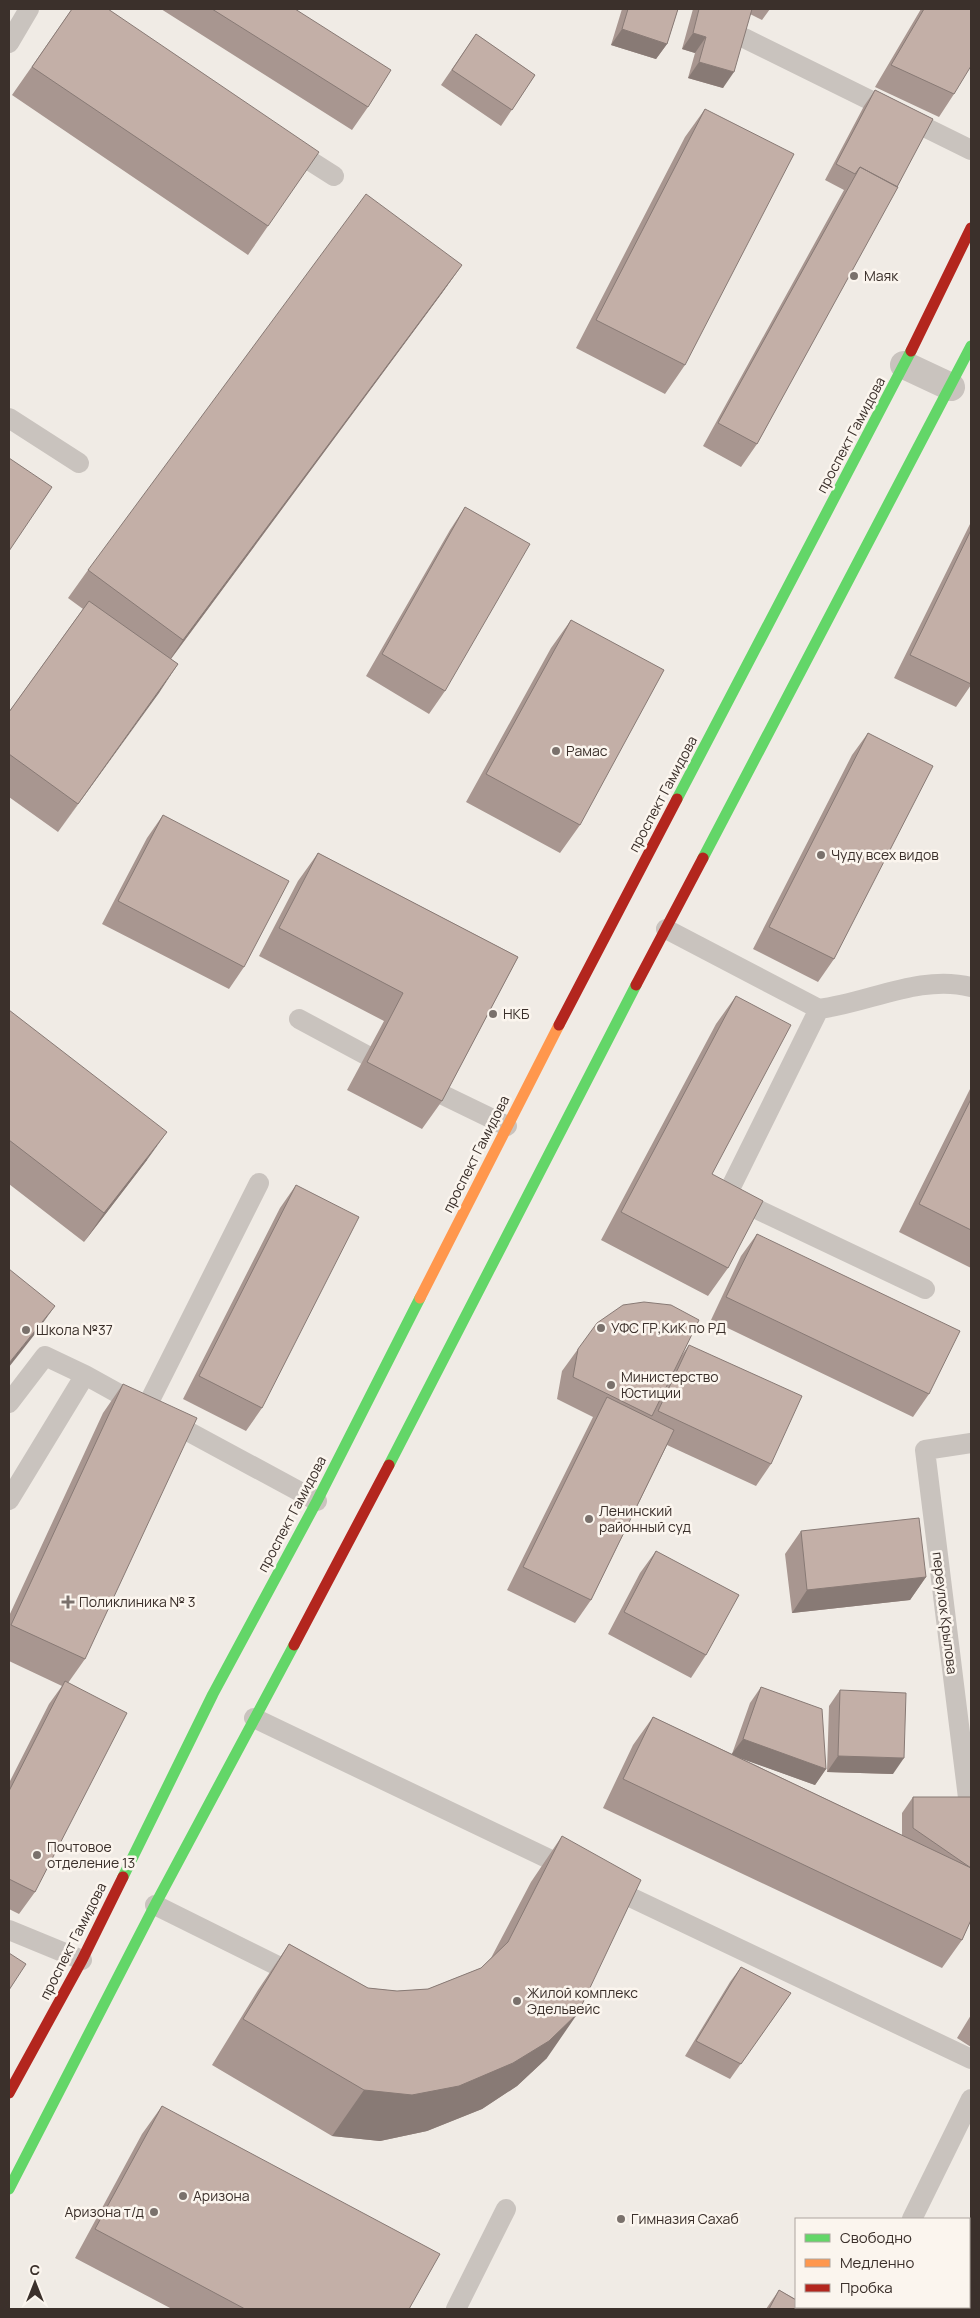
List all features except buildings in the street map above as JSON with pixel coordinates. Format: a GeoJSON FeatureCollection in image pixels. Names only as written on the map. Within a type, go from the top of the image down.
{"type":"FeatureCollection","features":[{"type":"Feature","properties":{"kind":"main road","name":"проспект Гамидова"},"geometry":{"type":"LineString","coordinates":[[9,2093],[82,1960],[212,1694],[317,1501],[506,1126],[904,364],[971,228]]}},
{"type":"Feature","properties":{"kind":"main road"},"geometry":{"type":"LineString","coordinates":[[9,2189],[155,1905],[384,1475],[549,1151],[971,346]]}},
{"type":"Feature","properties":{"kind":"street"},"geometry":{"type":"LineString","coordinates":[[904,364],[951,387]]}},
{"type":"Feature","properties":{"kind":"lane"},"geometry":{"type":"LineString","coordinates":[[9,43],[29,9]]}},
{"type":"Feature","properties":{"kind":"lane"},"geometry":{"type":"LineString","coordinates":[[744,38],[971,150]]}},
{"type":"Feature","properties":{"kind":"lane"},"geometry":{"type":"LineString","coordinates":[[275,138],[334,176]]}},
{"type":"Feature","properties":{"kind":"lane"},"geometry":{"type":"LineString","coordinates":[[9,418],[79,463]]}},
{"type":"Feature","properties":{"kind":"lane"},"geometry":{"type":"LineString","coordinates":[[666,929],[819,1009],[836,1007],[920,985],[971,987]]}},
{"type":"Feature","properties":{"kind":"lane"},"geometry":{"type":"LineString","coordinates":[[819,1009],[728,1195],[925,1289]]}},
{"type":"Feature","properties":{"kind":"lane"},"geometry":{"type":"LineString","coordinates":[[299,1019],[366,1055]]}},
{"type":"Feature","properties":{"kind":"lane"},"geometry":{"type":"LineString","coordinates":[[441,1094],[506,1126]]}},
{"type":"Feature","properties":{"kind":"lane"},"geometry":{"type":"LineString","coordinates":[[146,1408],[259,1183]]}},
{"type":"Feature","properties":{"kind":"lane"},"geometry":{"type":"LineString","coordinates":[[9,1404],[45,1356],[85,1375],[317,1501]]}},
{"type":"Feature","properties":{"kind":"lane"},"geometry":{"type":"LineString","coordinates":[[9,1500],[85,1375]]}},
{"type":"Feature","properties":{"kind":"lane","name":"переулок Крылова"},"geometry":{"type":"LineString","coordinates":[[971,1443],[925,1450],[971,1822]]}},
{"type":"Feature","properties":{"kind":"lane"},"geometry":{"type":"LineString","coordinates":[[254,1718],[971,2059]]}},
{"type":"Feature","properties":{"kind":"lane"},"geometry":{"type":"LineString","coordinates":[[155,1905],[298,1975],[287,1994]]}},
{"type":"Feature","properties":{"kind":"lane"},"geometry":{"type":"LineString","coordinates":[[9,1930],[82,1960]]}},
{"type":"Feature","properties":{"kind":"lane"},"geometry":{"type":"LineString","coordinates":[[912,2218],[971,2099]]}},
{"type":"Feature","properties":{"kind":"lane"},"geometry":{"type":"LineString","coordinates":[[456,2309],[506,2209]]}},
{"type":"Feature","properties":{"kind":"traffic: fast"},"geometry":{"type":"LineString","coordinates":[[703,858],[971,346]]}},
{"type":"Feature","properties":{"kind":"traffic: fast"},"geometry":{"type":"LineString","coordinates":[[677,799],[911,351]]}},
{"type":"Feature","properties":{"kind":"traffic: fast"},"geometry":{"type":"LineString","coordinates":[[389,1465],[636,985]]}},
{"type":"Feature","properties":{"kind":"traffic: fast"},"geometry":{"type":"LineString","coordinates":[[123,1877],[213,1694],[317,1501],[420,1298]]}},
{"type":"Feature","properties":{"kind":"traffic: fast"},"geometry":{"type":"LineString","coordinates":[[9,2189],[155,1905],[294,1645]]}},
{"type":"Feature","properties":{"kind":"traffic: slow"},"geometry":{"type":"LineString","coordinates":[[420,1298],[559,1025]]}},
{"type":"Feature","properties":{"kind":"traffic: jam"},"geometry":{"type":"LineString","coordinates":[[911,351],[971,228]]}},
{"type":"Feature","properties":{"kind":"traffic: jam"},"geometry":{"type":"LineString","coordinates":[[559,1025],[677,799]]}},
{"type":"Feature","properties":{"kind":"traffic: jam"},"geometry":{"type":"LineString","coordinates":[[636,985],[703,858]]}},
{"type":"Feature","properties":{"kind":"traffic: jam"},"geometry":{"type":"LineString","coordinates":[[294,1645],[389,1465]]}},
{"type":"Feature","properties":{"kind":"traffic: jam"},"geometry":{"type":"LineString","coordinates":[[9,2093],[82,1960],[123,1877]]}},
{"type":"Feature","properties":{"kind":"place","name":"Маяк"},"geometry":{"type":"Point","coordinates":[854,276]}},
{"type":"Feature","properties":{"kind":"place","name":"Рамас"},"geometry":{"type":"Point","coordinates":[556,751]}},
{"type":"Feature","properties":{"kind":"place","name":"Чуду всех видов"},"geometry":{"type":"Point","coordinates":[821,855]}},
{"type":"Feature","properties":{"kind":"place","name":"НКБ"},"geometry":{"type":"Point","coordinates":[493,1014]}},
{"type":"Feature","properties":{"kind":"place","name":"УФС ГР,КиК по РД"},"geometry":{"type":"Point","coordinates":[601,1328]}},
{"type":"Feature","properties":{"kind":"place","name":"Школа №37"},"geometry":{"type":"Point","coordinates":[26,1330]}},
{"type":"Feature","properties":{"kind":"place","name":"Министерство Юстиции"},"geometry":{"type":"Point","coordinates":[611,1385]}},
{"type":"Feature","properties":{"kind":"place","name":"Ленинский районный суд"},"geometry":{"type":"Point","coordinates":[589,1519]}},
{"type":"Feature","properties":{"kind":"place","name":"Поликлиника № 3"},"geometry":{"type":"Point","coordinates":[68,1602]}},
{"type":"Feature","properties":{"kind":"place","name":"Почтовое отделение 13"},"geometry":{"type":"Point","coordinates":[37,1855]}},
{"type":"Feature","properties":{"kind":"place","name":"Жилой комплекс Эдельвейс"},"geometry":{"type":"Point","coordinates":[517,2001]}},
{"type":"Feature","properties":{"kind":"place","name":"Аризона"},"geometry":{"type":"Point","coordinates":[183,2196]}},
{"type":"Feature","properties":{"kind":"place","name":"Аризона т/д"},"geometry":{"type":"Point","coordinates":[154,2212]}},
{"type":"Feature","properties":{"kind":"place","name":"Гимназия Сахаб"},"geometry":{"type":"Point","coordinates":[621,2219]}}]}
